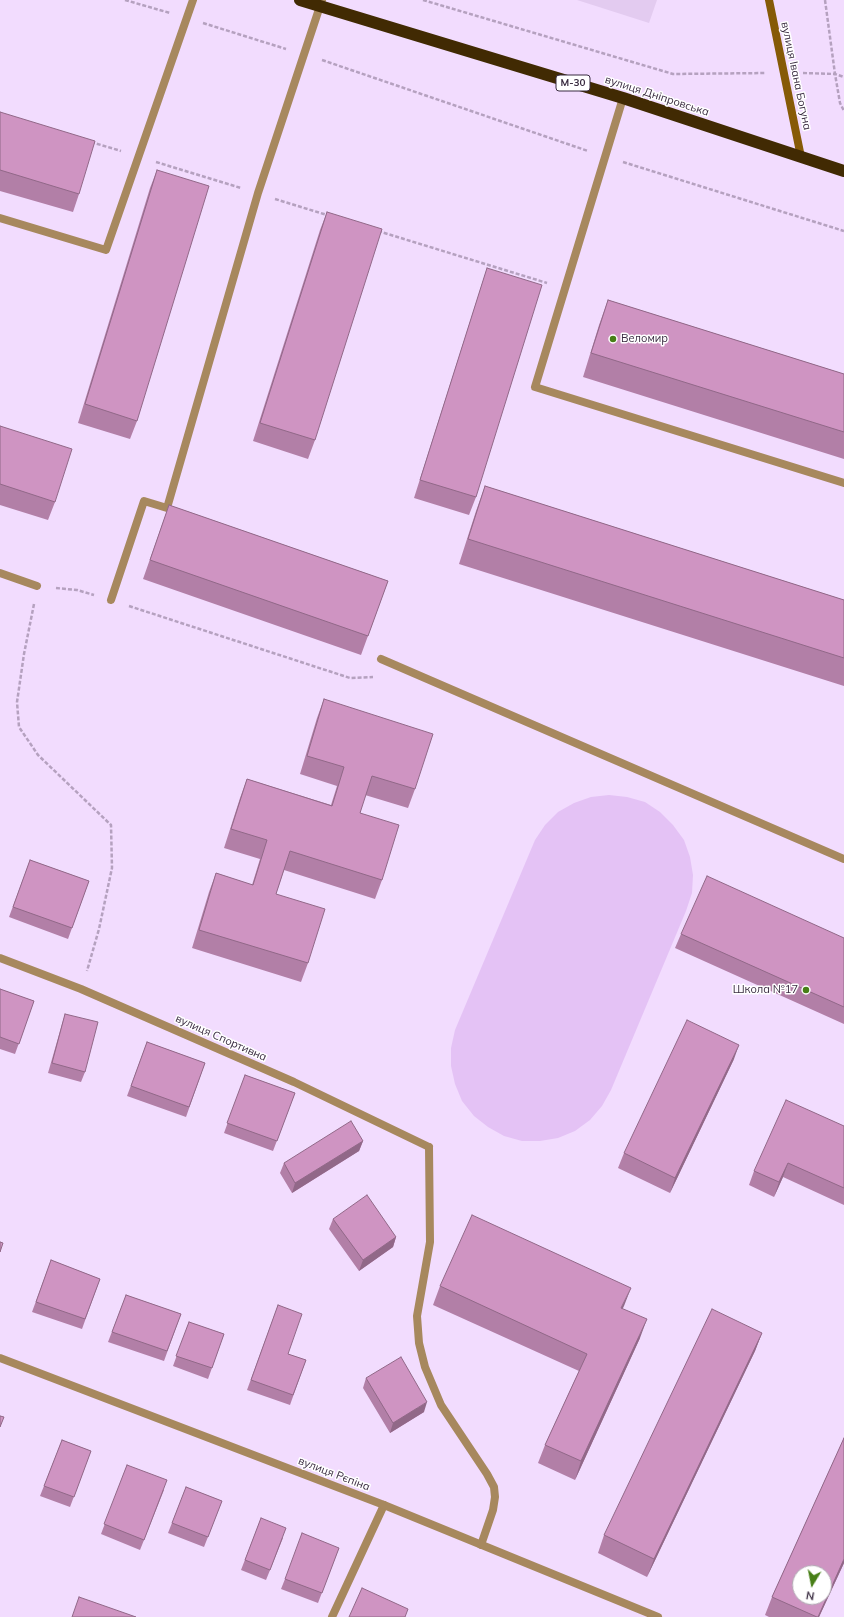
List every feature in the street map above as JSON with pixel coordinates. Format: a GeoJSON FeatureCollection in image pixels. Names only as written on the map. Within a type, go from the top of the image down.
{"type":"FeatureCollection","features":[{"type":"Feature","properties":{"kind":"highway","name":"вулиця Дніпровська"},"geometry":{"type":"LineString","coordinates":[[300,0],[321,3],[623,98],[844,171]]}},
{"type":"Feature","properties":{"kind":"street"},"geometry":{"type":"LineString","coordinates":[[0,218],[106,250],[193,0]]}},
{"type":"Feature","properties":{"kind":"street","name":"вулиця Івана Богуна"},"geometry":{"type":"LineString","coordinates":[[769,0],[801,157]]}},
{"type":"Feature","properties":{"kind":"street"},"geometry":{"type":"LineString","coordinates":[[111,600],[144,501],[167,508],[258,193],[321,3]]}},
{"type":"Feature","properties":{"kind":"street"},"geometry":{"type":"LineString","coordinates":[[623,98],[535,387],[844,483]]}},
{"type":"Feature","properties":{"kind":"street"},"geometry":{"type":"LineString","coordinates":[[0,573],[37,586]]}},
{"type":"Feature","properties":{"kind":"street"},"geometry":{"type":"LineString","coordinates":[[381,659],[844,859]]}},
{"type":"Feature","properties":{"kind":"street","name":"вулиця Спортивна"},"geometry":{"type":"LineString","coordinates":[[0,958],[81,988],[294,1082],[429,1147],[430,1242],[417,1316],[419,1343],[424,1367],[441,1405],[494,1487],[495,1497],[493,1510],[481,1545]]}},
{"type":"Feature","properties":{"kind":"street","name":"вулиця Рєпіна"},"geometry":{"type":"LineString","coordinates":[[0,1358],[384,1505],[658,1617]]}},
{"type":"Feature","properties":{"kind":"street"},"geometry":{"type":"LineString","coordinates":[[332,1617],[384,1505]]}},
{"type":"Feature","properties":{"kind":"path"},"geometry":{"type":"LineString","coordinates":[[125,0],[304,54],[606,157],[844,230]]}},
{"type":"Feature","properties":{"kind":"path"},"geometry":{"type":"LineString","coordinates":[[423,0],[673,74],[784,73],[836,74],[844,77]]}},
{"type":"Feature","properties":{"kind":"path"},"geometry":{"type":"LineString","coordinates":[[825,0],[840,103],[844,111]]}},
{"type":"Feature","properties":{"kind":"path"},"geometry":{"type":"LineString","coordinates":[[88,141],[333,217]]}},
{"type":"Feature","properties":{"kind":"path"},"geometry":{"type":"LineString","coordinates":[[378,231],[565,289]]}},
{"type":"Feature","properties":{"kind":"path"},"geometry":{"type":"LineString","coordinates":[[81,988],[99,929],[112,868],[111,825],[38,755],[20,727],[17,702],[24,654],[37,586],[76,590],[111,600],[350,678],[379,676]]}},
{"type":"Feature","properties":{"kind":"shaded area"},"geometry":{"type":"Polygon","coordinates":[[[577,0],[657,0],[649,23],[577,0]]]}},
{"type":"Feature","properties":{"kind":"shaded area"},"geometry":{"type":"Polygon","coordinates":[[[609,795],[627,797],[645,802],[660,812],[673,825],[684,840],[690,857],[693,875],[692,893],[686,911],[611,1090],[602,1106],[590,1120],[575,1131],[558,1138],[540,1141],[522,1141],[504,1136],[488,1127],[474,1116],[462,1101],[455,1084],[451,1066],[451,1048],[455,1030],[535,840],[545,825],[558,812],[574,803],[591,797],[609,795]]]}},
{"type":"Feature","properties":{"kind":"building"},"geometry":{"type":"Polygon","coordinates":[[[0,112],[95,141],[79,194],[0,170],[0,112]]]}},
{"type":"Feature","properties":{"kind":"building"},"geometry":{"type":"Polygon","coordinates":[[[157,170],[209,186],[137,421],[85,404],[157,170]]]}},
{"type":"Feature","properties":{"kind":"building"},"geometry":{"type":"Polygon","coordinates":[[[327,212],[382,229],[315,440],[260,423],[327,212]]]}},
{"type":"Feature","properties":{"kind":"building"},"geometry":{"type":"Polygon","coordinates":[[[487,268],[542,285],[476,497],[420,480],[487,268]]]}},
{"type":"Feature","properties":{"kind":"building"},"geometry":{"type":"Polygon","coordinates":[[[608,300],[844,374],[844,432],[591,353],[608,300]]]}},
{"type":"Feature","properties":{"kind":"building"},"geometry":{"type":"Polygon","coordinates":[[[0,426],[72,449],[55,502],[0,484],[0,426]]]}},
{"type":"Feature","properties":{"kind":"building"},"geometry":{"type":"Polygon","coordinates":[[[485,486],[844,600],[844,658],[468,539],[485,486]]]}},
{"type":"Feature","properties":{"kind":"building"},"geometry":{"type":"Polygon","coordinates":[[[169,505],[388,581],[368,636],[150,560],[169,505]]]}},
{"type":"Feature","properties":{"kind":"building"},"geometry":{"type":"Polygon","coordinates":[[[324,699],[433,734],[415,789],[372,776],[360,813],[399,825],[382,880],[290,851],[276,894],[325,909],[308,963],[199,930],[216,873],[253,885],[267,840],[231,829],[247,779],[332,806],[344,767],[307,756],[324,699]]]}},
{"type":"Feature","properties":{"kind":"building"},"geometry":{"type":"Polygon","coordinates":[[[30,860],[89,881],[72,928],[13,907],[30,860]]]}},
{"type":"Feature","properties":{"kind":"building","name":"Школа №17"},"geometry":{"type":"Polygon","coordinates":[[[707,876],[844,938],[844,1007],[681,934],[707,876]]]}},
{"type":"Feature","properties":{"kind":"building"},"geometry":{"type":"Polygon","coordinates":[[[0,989],[34,1001],[19,1044],[0,1037],[0,989]]]}},
{"type":"Feature","properties":{"kind":"building"},"geometry":{"type":"Polygon","coordinates":[[[65,1014],[98,1022],[85,1072],[52,1063],[65,1014]]]}},
{"type":"Feature","properties":{"kind":"building"},"geometry":{"type":"Polygon","coordinates":[[[687,1020],[739,1045],[675,1178],[624,1153],[687,1020]]]}},
{"type":"Feature","properties":{"kind":"building"},"geometry":{"type":"Polygon","coordinates":[[[147,1042],[205,1063],[189,1107],[131,1086],[147,1042]]]}},
{"type":"Feature","properties":{"kind":"building"},"geometry":{"type":"Polygon","coordinates":[[[245,1075],[295,1093],[277,1141],[227,1123],[245,1075]]]}},
{"type":"Feature","properties":{"kind":"building"},"geometry":{"type":"Polygon","coordinates":[[[786,1100],[844,1126],[844,1188],[788,1163],[779,1182],[754,1171],[786,1100]]]}},
{"type":"Feature","properties":{"kind":"building"},"geometry":{"type":"Polygon","coordinates":[[[351,1121],[363,1141],[295,1183],[284,1163],[351,1121]]]}},
{"type":"Feature","properties":{"kind":"building"},"geometry":{"type":"Polygon","coordinates":[[[367,1195],[396,1237],[363,1260],[333,1219],[367,1195]]]}},
{"type":"Feature","properties":{"kind":"building"},"geometry":{"type":"Polygon","coordinates":[[[472,1215],[631,1288],[621,1308],[647,1319],[581,1461],[545,1445],[587,1354],[440,1286],[472,1215]]]}},
{"type":"Feature","properties":{"kind":"building"},"geometry":{"type":"Polygon","coordinates":[[[0,1242],[3,1243],[0,1252],[0,1242]]]}},
{"type":"Feature","properties":{"kind":"building"},"geometry":{"type":"Polygon","coordinates":[[[51,1260],[100,1279],[85,1319],[36,1302],[51,1260]]]}},
{"type":"Feature","properties":{"kind":"building"},"geometry":{"type":"Polygon","coordinates":[[[126,1295],[181,1314],[167,1351],[112,1332],[126,1295]]]}},
{"type":"Feature","properties":{"kind":"building"},"geometry":{"type":"Polygon","coordinates":[[[278,1305],[302,1314],[288,1354],[306,1360],[293,1395],[251,1380],[278,1305]]]}},
{"type":"Feature","properties":{"kind":"building"},"geometry":{"type":"Polygon","coordinates":[[[712,1309],[762,1333],[654,1559],[604,1535],[712,1309]]]}},
{"type":"Feature","properties":{"kind":"building"},"geometry":{"type":"Polygon","coordinates":[[[189,1322],[224,1334],[212,1368],[176,1356],[189,1322]]]}},
{"type":"Feature","properties":{"kind":"building"},"geometry":{"type":"Polygon","coordinates":[[[401,1357],[427,1402],[393,1423],[366,1378],[401,1357]]]}},
{"type":"Feature","properties":{"kind":"building"},"geometry":{"type":"Polygon","coordinates":[[[0,1416],[4,1417],[0,1427],[0,1416]]]}},
{"type":"Feature","properties":{"kind":"building"},"geometry":{"type":"Polygon","coordinates":[[[844,1438],[844,1559],[832,1586],[832,1565],[792,1565],[792,1605],[823,1605],[817,1617],[772,1597],[844,1438]]]}},
{"type":"Feature","properties":{"kind":"building"},"geometry":{"type":"Polygon","coordinates":[[[62,1440],[91,1451],[74,1497],[44,1486],[62,1440]]]}},
{"type":"Feature","properties":{"kind":"building"},"geometry":{"type":"Polygon","coordinates":[[[127,1465],[167,1480],[144,1540],[104,1524],[127,1465]]]}},
{"type":"Feature","properties":{"kind":"building"},"geometry":{"type":"Polygon","coordinates":[[[186,1487],[222,1501],[208,1537],[172,1523],[186,1487]]]}},
{"type":"Feature","properties":{"kind":"building"},"geometry":{"type":"Polygon","coordinates":[[[261,1518],[286,1528],[270,1570],[245,1560],[261,1518]]]}},
{"type":"Feature","properties":{"kind":"building"},"geometry":{"type":"Polygon","coordinates":[[[302,1533],[339,1548],[322,1593],[285,1579],[302,1533]]]}},
{"type":"Feature","properties":{"kind":"building"},"geometry":{"type":"Polygon","coordinates":[[[362,1588],[408,1609],[405,1617],[349,1617],[362,1588]]]}},
{"type":"Feature","properties":{"kind":"building"},"geometry":{"type":"Polygon","coordinates":[[[79,1597],[136,1617],[72,1617],[79,1597]]]}},
{"type":"Feature","properties":{"kind":"place","name":"Веломир"},"geometry":{"type":"Point","coordinates":[613,339]}},
{"type":"Feature","properties":{"kind":"place","name":"Школа №17"},"geometry":{"type":"Point","coordinates":[806,990]}}]}
